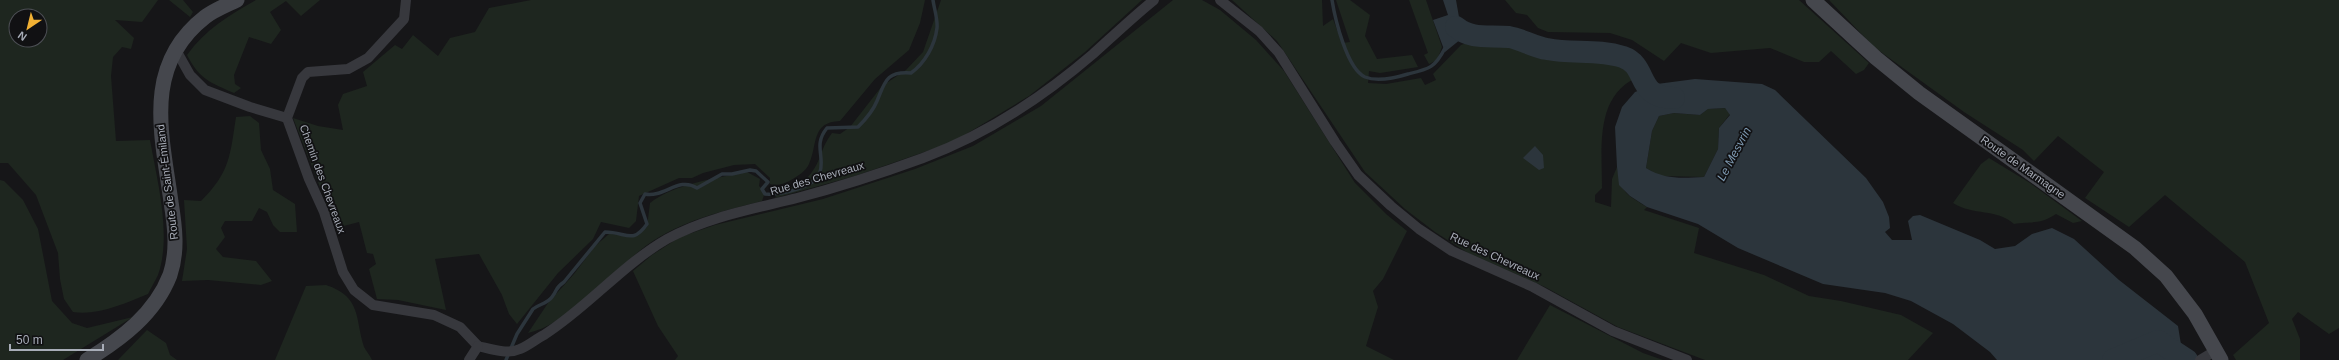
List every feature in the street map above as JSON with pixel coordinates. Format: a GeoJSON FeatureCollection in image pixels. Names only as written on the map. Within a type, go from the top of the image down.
{"type":"FeatureCollection","features":[{"type":"Feature","properties":{"kind":"main road","name":"Route de Saint-Émiland"},"geometry":{"type":"LineString","coordinates":[[87,360],[136,325],[154,304],[170,274],[175,253],[175,228],[159,116],[160,93],[167,65],[190,31],[206,16],[237,0]]}},
{"type":"Feature","properties":{"kind":"main road","name":"Route de Marmagne"},"geometry":{"type":"LineString","coordinates":[[1813,0],[1918,94],[2135,248],[2166,276],[2195,314],[2218,355]]}},
{"type":"Feature","properties":{"kind":"street","name":"Chemin des Chevreaux"},"geometry":{"type":"LineString","coordinates":[[406,0],[404,19],[368,58],[348,69],[308,72],[302,78],[287,118],[309,179],[324,212],[343,272],[354,290],[373,305],[434,315],[460,327],[478,346]]}},
{"type":"Feature","properties":{"kind":"street","name":"Rue des Chevreaux"},"geometry":{"type":"LineString","coordinates":[[478,346],[500,351],[520,350],[552,330],[589,302],[647,250],[669,238],[719,217],[800,197],[923,158],[960,143],[1014,112],[1057,82],[1092,55],[1154,0]]}},
{"type":"Feature","properties":{"kind":"street","name":"Rue des Chevreaux"},"geometry":{"type":"LineString","coordinates":[[1220,0],[1259,30],[1279,53],[1335,142],[1358,175],[1418,229],[1452,251],[1533,287],[1613,331],[1687,360]]}},
{"type":"Feature","properties":{"kind":"street"},"geometry":{"type":"LineString","coordinates":[[176,50],[190,75],[205,90],[250,107],[287,118]]}},
{"type":"Feature","properties":{"kind":"street"},"geometry":{"type":"LineString","coordinates":[[469,360],[478,346]]}},
{"type":"Feature","properties":{"kind":"street"},"geometry":{"type":"LineString","coordinates":[[2201,359],[2218,355]]}},
{"type":"Feature","properties":{"kind":"shaded area"},"geometry":{"type":"Polygon","coordinates":[[[0,0],[158,0],[142,22],[115,20],[134,38],[131,49],[122,47],[113,57],[111,76],[116,141],[150,140],[159,190],[162,208],[164,243],[158,275],[148,294],[111,308],[92,312],[73,312],[64,299],[60,279],[58,253],[36,195],[8,163],[0,163],[0,0]]]}},
{"type":"Feature","properties":{"kind":"shaded area"},"geometry":{"type":"Polygon","coordinates":[[[169,0],[183,0],[193,12],[190,17],[169,0]]]}},
{"type":"Feature","properties":{"kind":"shaded area"},"geometry":{"type":"Polygon","coordinates":[[[256,0],[320,0],[301,16],[286,1],[270,12],[281,30],[271,44],[249,37],[234,75],[235,84],[241,88],[234,93],[212,83],[201,75],[196,70],[187,55],[202,38],[218,24],[236,11],[256,0]]]}},
{"type":"Feature","properties":{"kind":"shaded area"},"geometry":{"type":"Polygon","coordinates":[[[531,0],[925,0],[920,23],[909,50],[875,79],[840,121],[831,122],[824,125],[817,135],[808,167],[802,173],[786,183],[775,185],[770,184],[770,178],[755,164],[734,165],[703,173],[692,178],[679,178],[639,196],[636,221],[629,228],[601,222],[593,239],[558,273],[517,324],[509,314],[502,295],[479,254],[435,259],[446,310],[398,300],[377,299],[369,269],[376,264],[373,254],[367,253],[359,222],[336,228],[293,118],[318,126],[343,130],[338,105],[343,94],[367,86],[363,72],[395,45],[402,49],[413,35],[438,56],[450,38],[475,32],[489,8],[531,0]]]}},
{"type":"Feature","properties":{"kind":"shaded area"},"geometry":{"type":"Polygon","coordinates":[[[941,0],[1142,0],[1085,52],[1029,96],[953,142],[855,176],[775,198],[781,192],[803,182],[818,162],[832,133],[840,134],[850,127],[882,86],[906,70],[923,52],[941,0]]]}},
{"type":"Feature","properties":{"kind":"shaded area"},"geometry":{"type":"Polygon","coordinates":[[[1173,0],[1202,0],[1220,10],[1256,40],[1284,71],[1355,183],[1386,214],[1407,231],[1383,279],[1373,291],[1378,307],[1366,346],[1394,360],[675,360],[678,356],[658,326],[633,271],[652,255],[680,237],[715,225],[823,199],[915,169],[973,146],[1041,106],[1173,0]]]}},
{"type":"Feature","properties":{"kind":"shaded area"},"geometry":{"type":"Polygon","coordinates":[[[1232,0],[1322,0],[1323,26],[1333,19],[1342,43],[1350,42],[1336,0],[1350,0],[1370,15],[1365,36],[1377,59],[1412,55],[1418,67],[1380,73],[1369,71],[1368,83],[1386,84],[1421,78],[1425,85],[1436,80],[1433,74],[1461,45],[1494,33],[1526,46],[1561,55],[1596,59],[1614,59],[1631,56],[1643,64],[1645,71],[1643,75],[1627,83],[1616,94],[1608,107],[1602,138],[1602,188],[1595,195],[1595,202],[1611,207],[1612,179],[1617,167],[1620,182],[1625,192],[1647,207],[1644,210],[1699,228],[1694,253],[1764,275],[1809,296],[1841,301],[1901,315],[1933,333],[1908,360],[1705,360],[1618,327],[1545,287],[1468,253],[1435,232],[1405,209],[1365,172],[1277,41],[1232,0]]]}},
{"type":"Feature","properties":{"kind":"shaded area"},"geometry":{"type":"Polygon","coordinates":[[[1409,0],[1426,0],[1442,47],[1437,60],[1429,64],[1424,55],[1428,53],[1409,0]]]}},
{"type":"Feature","properties":{"kind":"shaded area"},"geometry":{"type":"Polygon","coordinates":[[[1505,0],[1799,0],[1869,63],[1864,70],[1856,74],[1831,51],[1819,62],[1804,62],[1770,48],[1711,53],[1681,43],[1664,61],[1632,40],[1610,33],[1548,32],[1538,28],[1527,15],[1516,13],[1505,0]]]}},
{"type":"Feature","properties":{"kind":"shaded area"},"geometry":{"type":"Polygon","coordinates":[[[1829,0],[2339,0],[2339,328],[2329,334],[2298,312],[2292,319],[2300,339],[2300,360],[2236,360],[2233,355],[2269,323],[2245,262],[2165,195],[2129,227],[2085,198],[2104,172],[2058,136],[2034,161],[2023,150],[1964,112],[1874,47],[1829,0]]]}},
{"type":"Feature","properties":{"kind":"shaded area"},"geometry":{"type":"Polygon","coordinates":[[[1725,108],[1730,114],[1719,128],[1718,149],[1704,177],[1660,176],[1646,168],[1652,131],[1659,116],[1674,113],[1700,115],[1708,109],[1725,108]]]}},
{"type":"Feature","properties":{"kind":"shaded area"},"geometry":{"type":"Polygon","coordinates":[[[250,116],[259,123],[261,150],[270,169],[273,190],[295,204],[297,232],[280,232],[273,225],[267,212],[259,208],[252,221],[225,221],[221,228],[225,237],[216,249],[223,257],[256,261],[272,281],[261,285],[208,280],[182,281],[187,249],[184,200],[201,201],[211,191],[227,163],[236,117],[250,116]]]}},
{"type":"Feature","properties":{"kind":"shaded area"},"geometry":{"type":"Polygon","coordinates":[[[1989,158],[2030,183],[2082,221],[2073,223],[2056,214],[2045,220],[2014,224],[2000,216],[1969,210],[1953,203],[1981,164],[1989,158]]]}},
{"type":"Feature","properties":{"kind":"shaded area"},"geometry":{"type":"Polygon","coordinates":[[[747,172],[760,179],[759,186],[765,192],[762,201],[702,218],[673,229],[647,245],[575,308],[544,328],[528,333],[548,303],[574,274],[595,246],[609,234],[633,234],[642,231],[647,227],[650,203],[660,196],[683,186],[709,179],[747,172]]]}},
{"type":"Feature","properties":{"kind":"shaded area"},"geometry":{"type":"Polygon","coordinates":[[[0,180],[4,181],[23,200],[38,229],[52,301],[72,323],[87,328],[133,317],[63,360],[0,360],[0,180]]]}},
{"type":"Feature","properties":{"kind":"shaded area"},"geometry":{"type":"Polygon","coordinates":[[[326,285],[338,290],[346,296],[351,303],[358,318],[364,347],[372,360],[275,360],[306,286],[326,285]]]}},
{"type":"Feature","properties":{"kind":"shaded area"},"geometry":{"type":"Polygon","coordinates":[[[1550,305],[1643,353],[1663,360],[1517,360],[1550,305]]]}},
{"type":"Feature","properties":{"kind":"shaded area"},"geometry":{"type":"Polygon","coordinates":[[[147,330],[166,343],[170,355],[177,360],[118,360],[147,330]]]}},
{"type":"Feature","properties":{"kind":"water"},"geometry":{"type":"Polygon","coordinates":[[[1443,0],[1456,0],[1459,17],[1465,28],[1461,39],[1445,52],[1433,20],[1448,15],[1443,0]]]}},
{"type":"Feature","properties":{"kind":"water"},"geometry":{"type":"Polygon","coordinates":[[[1695,79],[1762,84],[1775,90],[1866,178],[1883,202],[1889,217],[1890,228],[1885,232],[1892,240],[1912,240],[1908,221],[1913,216],[1920,215],[1980,240],[1995,249],[2015,246],[2032,234],[2052,228],[2074,239],[2119,280],[2178,326],[2183,357],[2175,360],[1997,360],[1990,352],[1953,324],[1911,301],[1885,293],[1823,284],[1738,248],[1698,224],[1647,207],[1630,196],[1619,185],[1615,127],[1622,107],[1635,92],[1657,84],[1695,79]],[[1725,108],[1708,109],[1700,115],[1674,113],[1659,116],[1652,131],[1646,168],[1660,175],[1681,178],[1704,177],[1718,149],[1719,128],[1730,115],[1725,108]]]}},
{"type":"Feature","properties":{"kind":"water"},"geometry":{"type":"Polygon","coordinates":[[[1535,146],[1543,155],[1544,168],[1539,170],[1523,158],[1535,146]]]}},
{"type":"Feature","properties":{"kind":"waterway"},"geometry":{"type":"LineString","coordinates":[[506,360],[517,334],[533,309],[550,299],[558,287],[564,282],[605,232],[633,236],[642,230],[647,224],[640,203],[645,194],[659,193],[684,184],[697,188],[722,174],[732,174],[750,170],[756,171],[768,182],[762,189],[765,194],[788,192],[805,186],[817,178],[821,166],[820,145],[823,134],[827,128],[858,127],[873,108],[888,79],[896,74],[911,73],[925,59],[932,47],[937,28],[933,0]]}},
{"type":"Feature","properties":{"kind":"waterway"},"geometry":{"type":"LineString","coordinates":[[1332,0],[1339,31],[1347,54],[1359,72],[1365,77],[1386,79],[1421,71],[1431,67],[1438,60],[1445,48]]}},
{"type":"Feature","properties":{"kind":"waterway","name":"Le Mesvrin"},"geometry":{"type":"LineString","coordinates":[[1456,27],[1468,34],[1509,37],[1547,49],[1595,52],[1623,57],[1631,61],[1653,93],[1662,97],[1674,98]]}},
{"type":"Feature","properties":{"kind":"waterway","name":"Le Mesvrin"},"geometry":{"type":"LineString","coordinates":[[2113,360],[2158,341],[2187,360]]}}]}
